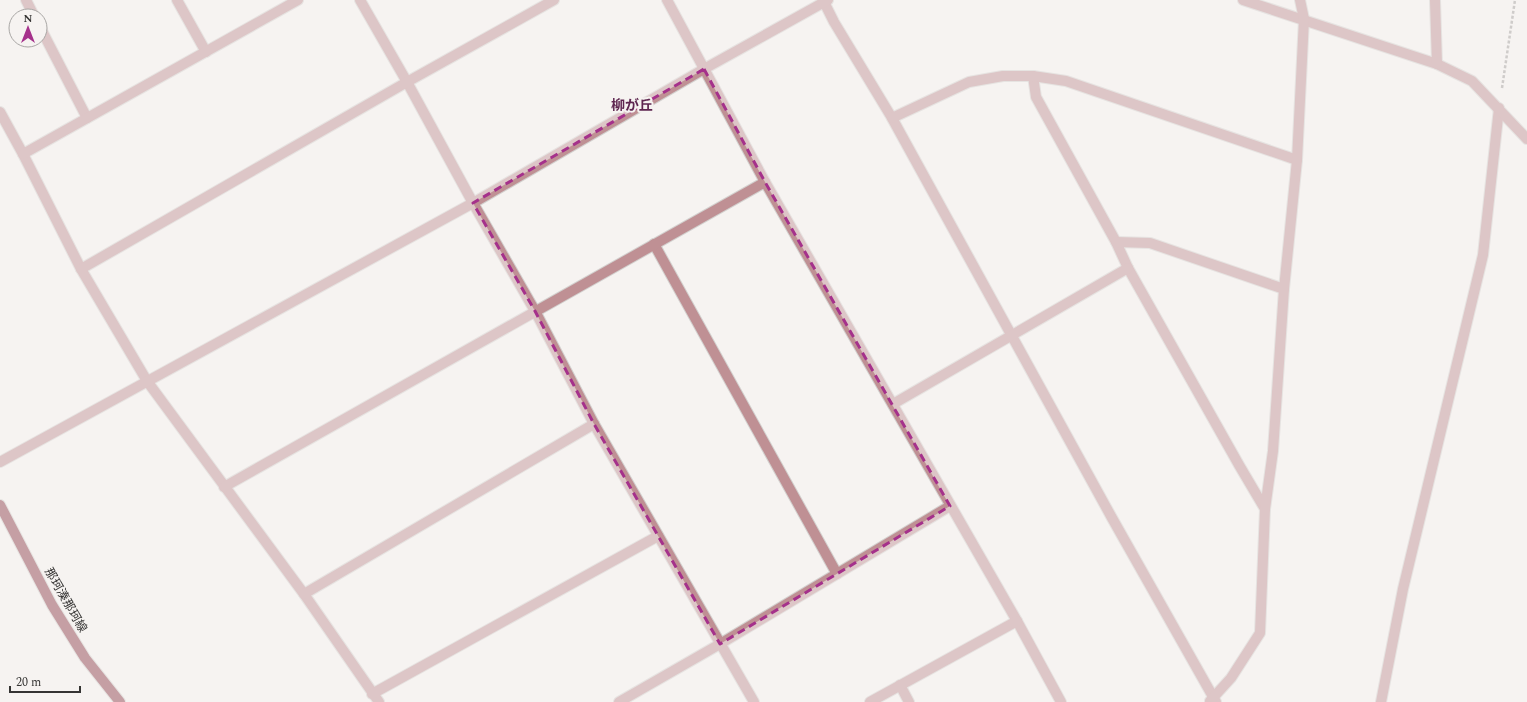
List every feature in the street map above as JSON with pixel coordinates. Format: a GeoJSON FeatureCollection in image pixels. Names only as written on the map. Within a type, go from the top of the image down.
{"type":"FeatureCollection","features":[{"type":"Feature","properties":{"kind":"main road","name":"那珂湊那珂線"},"geometry":{"type":"LineString","coordinates":[[0,505],[52,605],[85,658],[120,702]]}},
{"type":"Feature","properties":{"kind":"street"},"geometry":{"type":"LineString","coordinates":[[177,0],[206,52]]}},
{"type":"Feature","properties":{"kind":"street"},"geometry":{"type":"LineString","coordinates":[[23,154],[298,0]]}},
{"type":"Feature","properties":{"kind":"street"},"geometry":{"type":"LineString","coordinates":[[360,0],[535,311],[594,424],[754,702]]}},
{"type":"Feature","properties":{"kind":"street"},"geometry":{"type":"LineString","coordinates":[[81,269],[407,82],[554,0]]}},
{"type":"Feature","properties":{"kind":"street"},"geometry":{"type":"LineString","coordinates":[[667,0],[765,182],[1017,621],[1061,702]]}},
{"type":"Feature","properties":{"kind":"street"},"geometry":{"type":"LineString","coordinates":[[1243,0],[1437,64],[1472,81],[1527,139]]}},
{"type":"Feature","properties":{"kind":"street"},"geometry":{"type":"LineString","coordinates":[[0,462],[473,203],[704,69],[825,1],[834,22],[892,118],[1213,700],[1231,678],[1260,633],[1265,509],[1273,451],[1284,289],[1296,160],[1304,19],[1300,0]]}},
{"type":"Feature","properties":{"kind":"street"},"geometry":{"type":"LineString","coordinates":[[1435,0],[1437,64]]}},
{"type":"Feature","properties":{"kind":"street"},"geometry":{"type":"LineString","coordinates":[[48,42],[87,118]]}},
{"type":"Feature","properties":{"kind":"street"},"geometry":{"type":"LineString","coordinates":[[892,118],[969,82],[1003,76],[1033,76],[1066,81],[1296,160]]}},
{"type":"Feature","properties":{"kind":"street"},"geometry":{"type":"LineString","coordinates":[[1033,76],[1036,96],[1116,242],[1128,268],[1265,509]]}},
{"type":"Feature","properties":{"kind":"street"},"geometry":{"type":"LineString","coordinates":[[1381,702],[1403,589],[1483,255],[1499,108]]}},
{"type":"Feature","properties":{"kind":"street"},"geometry":{"type":"LineString","coordinates":[[0,112],[81,269],[147,382],[304,594],[376,698],[658,536]]}},
{"type":"Feature","properties":{"kind":"street"},"geometry":{"type":"LineString","coordinates":[[224,487],[765,182]]}},
{"type":"Feature","properties":{"kind":"street"},"geometry":{"type":"LineString","coordinates":[[1116,242],[1150,243],[1284,289]]}},
{"type":"Feature","properties":{"kind":"street"},"geometry":{"type":"LineString","coordinates":[[654,244],[837,574]]}},
{"type":"Feature","properties":{"kind":"street"},"geometry":{"type":"LineString","coordinates":[[893,404],[1011,334],[1128,268]]}},
{"type":"Feature","properties":{"kind":"street"},"geometry":{"type":"LineString","coordinates":[[304,594],[594,424]]}},
{"type":"Feature","properties":{"kind":"street"},"geometry":{"type":"LineString","coordinates":[[619,702],[720,644],[950,506]]}},
{"type":"Feature","properties":{"kind":"street"},"geometry":{"type":"LineString","coordinates":[[870,702],[1017,621]]}},
{"type":"Feature","properties":{"kind":"street"},"geometry":{"type":"LineString","coordinates":[[900,685],[909,702]]}},
{"type":"Feature","properties":{"kind":"path"},"geometry":{"type":"LineString","coordinates":[[1499,108],[1515,0]]}},
{"type":"Feature","properties":{"kind":"highlighted area"},"geometry":{"type":"Polygon","coordinates":[[[704,69],[765,182],[950,506],[720,644],[594,424],[535,311],[473,203],[704,69]]]}},
{"type":"Feature","properties":{"kind":"district","name":"柳が丘"},"geometry":{"type":"Point","coordinates":[632,105]}}]}
